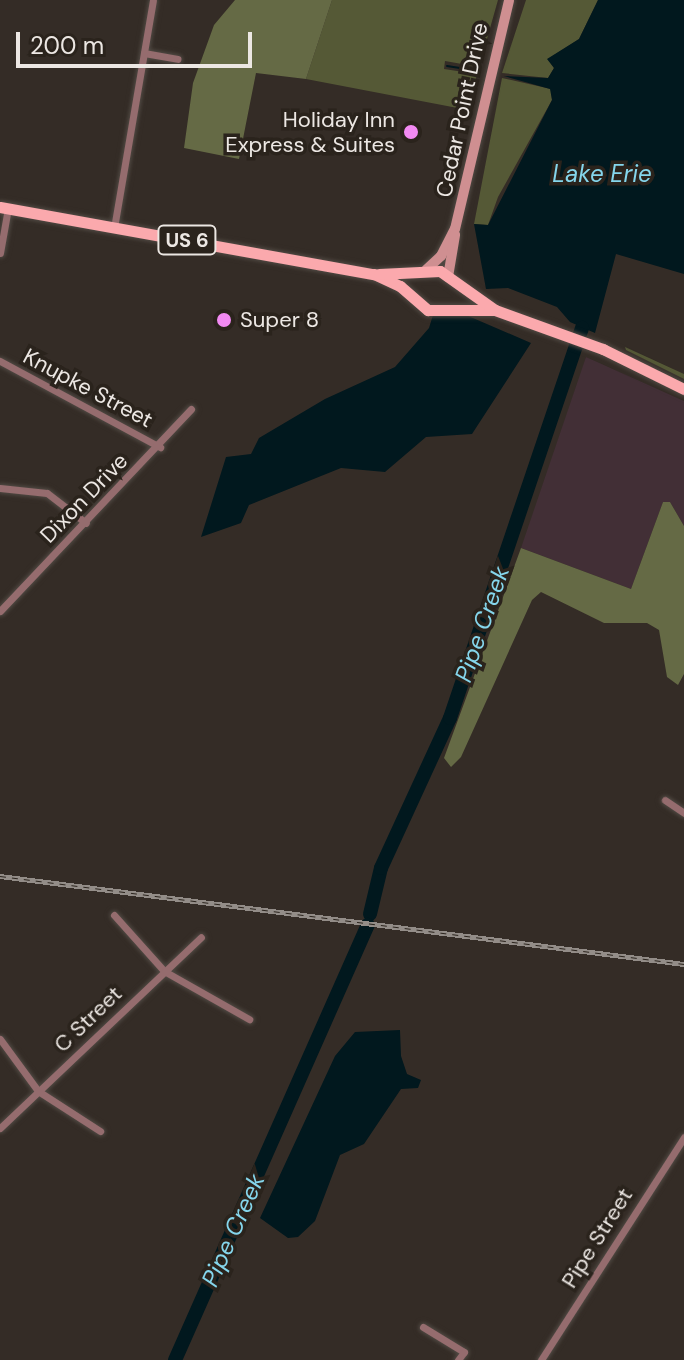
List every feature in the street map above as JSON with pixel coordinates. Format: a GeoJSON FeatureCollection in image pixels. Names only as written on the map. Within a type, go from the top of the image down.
{"type":"FeatureCollection","features":[{"type":"Feature","properties":{"kind":"main road","name":"Cedar Point Drive"},"geometry":{"type":"LineString","coordinates":[[449,279],[455,229],[509,0]]}},
{"type":"Feature","properties":{"kind":"main road","name":"US 6"},"geometry":{"type":"LineString","coordinates":[[4,207],[374,274],[424,271]]}},
{"type":"Feature","properties":{"kind":"main road","name":"Cedar Point Drive"},"geometry":{"type":"LineString","coordinates":[[424,271],[455,229]]}},
{"type":"Feature","properties":{"kind":"main road"},"geometry":{"type":"LineString","coordinates":[[495,310],[424,308],[413,298],[412,283],[424,271],[449,279],[495,310],[603,349],[684,389]]}},
{"type":"Feature","properties":{"kind":"main road","name":"US 6"},"geometry":{"type":"LineString","coordinates":[[374,274],[413,298]]}},
{"type":"Feature","properties":{"kind":"main road"},"geometry":{"type":"LineString","coordinates":[[438,309],[449,300],[449,279]]}},
{"type":"Feature","properties":{"kind":"street"},"geometry":{"type":"LineString","coordinates":[[114,228],[153,0]]}},
{"type":"Feature","properties":{"kind":"street"},"geometry":{"type":"LineString","coordinates":[[144,53],[177,59]]}},
{"type":"Feature","properties":{"kind":"street"},"geometry":{"type":"LineString","coordinates":[[0,253],[4,207]]}},
{"type":"Feature","properties":{"kind":"street","name":"Knupke Street"},"geometry":{"type":"LineString","coordinates":[[0,361],[160,447]]}},
{"type":"Feature","properties":{"kind":"street","name":"Dixon Drive"},"geometry":{"type":"LineString","coordinates":[[0,611],[160,447],[191,409]]}},
{"type":"Feature","properties":{"kind":"street"},"geometry":{"type":"LineString","coordinates":[[0,488],[42,491],[86,523]]}},
{"type":"Feature","properties":{"kind":"street"},"geometry":{"type":"LineString","coordinates":[[665,800],[684,813]]}},
{"type":"Feature","properties":{"kind":"street"},"geometry":{"type":"LineString","coordinates":[[114,915],[164,971],[249,1019]]}},
{"type":"Feature","properties":{"kind":"street","name":"C Street"},"geometry":{"type":"LineString","coordinates":[[0,1128],[201,937]]}},
{"type":"Feature","properties":{"kind":"street"},"geometry":{"type":"LineString","coordinates":[[0,1039],[38,1091],[100,1131]]}},
{"type":"Feature","properties":{"kind":"street","name":"Pipe Street"},"geometry":{"type":"LineString","coordinates":[[541,1360],[684,1137]]}},
{"type":"Feature","properties":{"kind":"street"},"geometry":{"type":"LineString","coordinates":[[423,1327],[464,1352],[458,1360]]}},
{"type":"Feature","properties":{"kind":"shaded area"},"geometry":{"type":"Polygon","coordinates":[[[586,357],[684,401],[684,526],[670,502],[663,502],[631,589],[521,548],[586,357]]]}},
{"type":"Feature","properties":{"kind":"green space"},"geometry":{"type":"Polygon","coordinates":[[[235,0],[332,0],[306,79],[256,73],[239,159],[184,148],[193,83],[214,25],[235,0]]]}},
{"type":"Feature","properties":{"kind":"green space"},"geometry":{"type":"Polygon","coordinates":[[[332,0],[498,0],[479,67],[445,61],[444,69],[477,74],[468,110],[306,79],[332,0]]]}},
{"type":"Feature","properties":{"kind":"green space"},"geometry":{"type":"Polygon","coordinates":[[[526,0],[598,0],[579,39],[548,59],[554,68],[548,78],[502,73],[526,0]]]}},
{"type":"Feature","properties":{"kind":"green space"},"geometry":{"type":"Polygon","coordinates":[[[502,78],[551,89],[552,100],[498,197],[488,225],[474,224],[502,78]]]}},
{"type":"Feature","properties":{"kind":"green space"},"geometry":{"type":"Polygon","coordinates":[[[625,347],[684,374],[684,379],[626,350],[625,347]]]}},
{"type":"Feature","properties":{"kind":"green space"},"geometry":{"type":"Polygon","coordinates":[[[663,502],[670,502],[684,526],[684,674],[678,685],[667,677],[659,630],[647,623],[604,623],[541,592],[532,600],[461,757],[451,767],[444,758],[521,548],[631,589],[663,502]]]}},
{"type":"Feature","properties":{"kind":"water","name":"Lake Erie"},"geometry":{"type":"Polygon","coordinates":[[[598,0],[684,0],[684,274],[616,254],[595,333],[570,322],[557,307],[508,288],[486,289],[474,224],[488,225],[552,100],[550,89],[504,76],[548,78],[554,68],[547,59],[579,39],[598,0]]]}},
{"type":"Feature","properties":{"kind":"water"},"geometry":{"type":"Polygon","coordinates":[[[459,312],[531,343],[472,434],[426,437],[385,472],[341,468],[249,505],[241,523],[201,537],[226,457],[251,454],[259,438],[325,399],[395,367],[429,328],[433,315],[459,312]]]}},
{"type":"Feature","properties":{"kind":"water"},"geometry":{"type":"Polygon","coordinates":[[[400,1030],[401,1056],[407,1074],[421,1080],[418,1088],[401,1089],[364,1144],[340,1155],[315,1221],[298,1237],[288,1238],[260,1218],[335,1056],[355,1032],[400,1030]]]}},
{"type":"Feature","properties":{"kind":"waterway"},"geometry":{"type":"LineString","coordinates":[[447,66],[478,71]]}},
{"type":"Feature","properties":{"kind":"waterway","name":"Pipe Creek"},"geometry":{"type":"LineString","coordinates":[[370,914],[381,868],[450,718],[582,328]]}},
{"type":"Feature","properties":{"kind":"waterway","name":"Pipe Creek"},"geometry":{"type":"LineString","coordinates":[[175,1360],[368,925]]}},
{"type":"Feature","properties":{"kind":"railway"},"geometry":{"type":"LineString","coordinates":[[0,876],[684,964]]}},
{"type":"Feature","properties":{"kind":"place","name":"Holiday Inn Express & Suites"},"geometry":{"type":"Point","coordinates":[411,132]}},
{"type":"Feature","properties":{"kind":"place","name":"Super 8"},"geometry":{"type":"Point","coordinates":[224,320]}}]}
